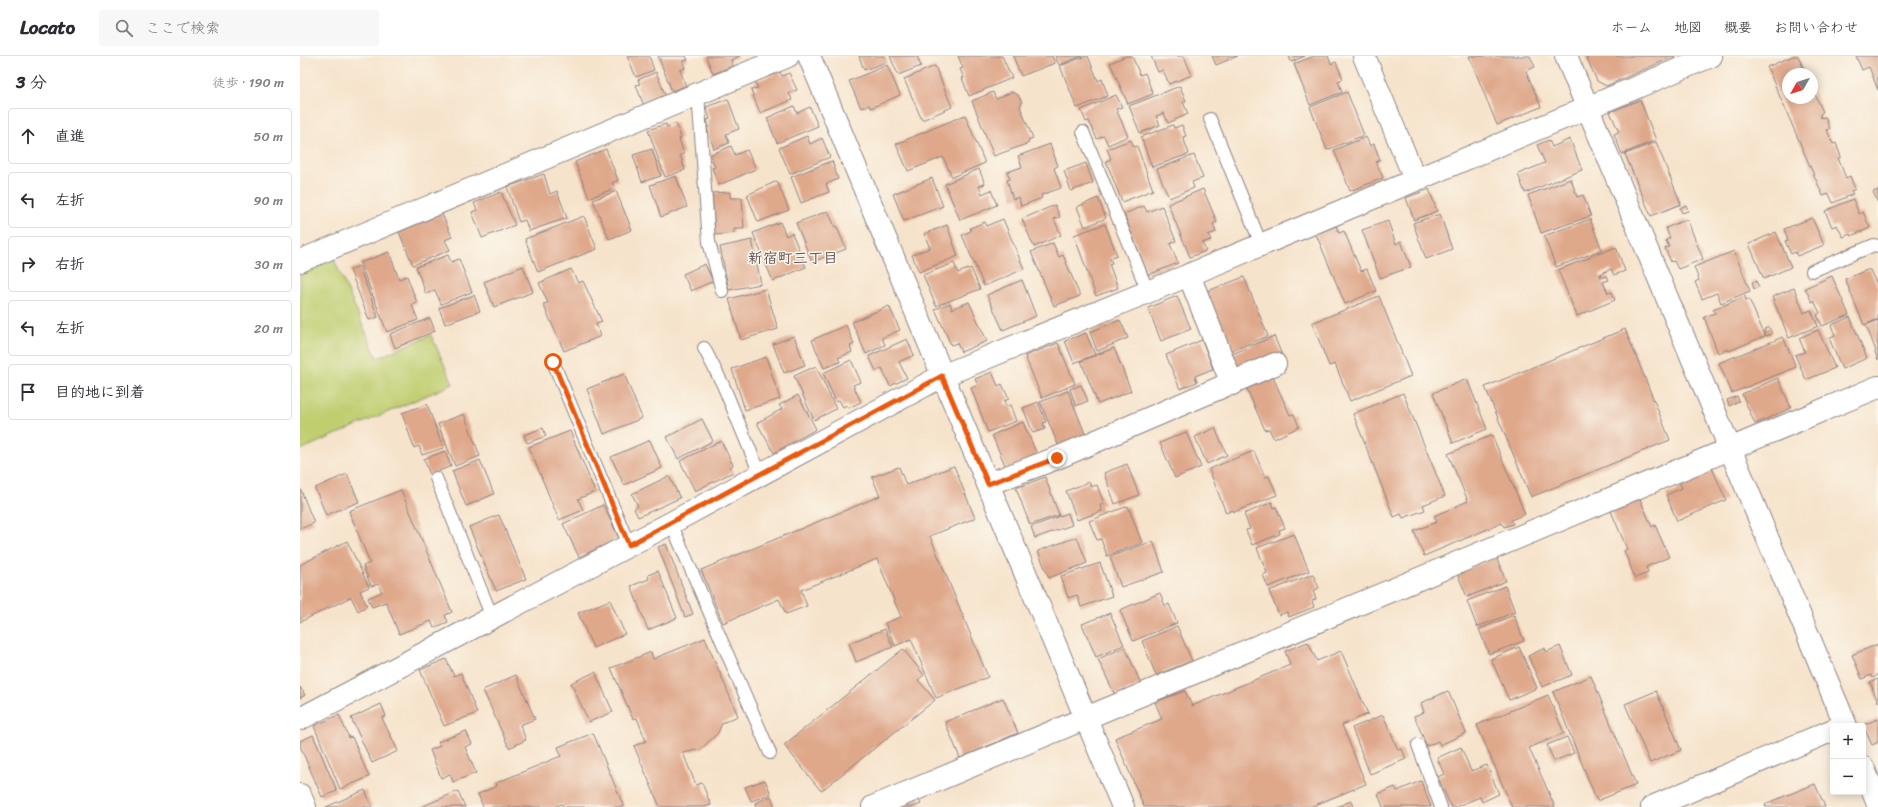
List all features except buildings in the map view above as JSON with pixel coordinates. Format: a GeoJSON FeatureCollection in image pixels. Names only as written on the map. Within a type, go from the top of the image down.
{"type":"FeatureCollection","features":[{"type":"Feature","properties":{"kind":"main road"},"geometry":{"type":"LineString","coordinates":[[300,261],[788,56]]}},
{"type":"Feature","properties":{"kind":"main road"},"geometry":{"type":"LineString","coordinates":[[808,56],[1123,807]]}},
{"type":"Feature","properties":{"kind":"main road"},"geometry":{"type":"LineString","coordinates":[[1364,56],[1415,179]]}},
{"type":"Feature","properties":{"kind":"main road"},"geometry":{"type":"LineString","coordinates":[[1566,56],[1730,447],[1840,723]]}},
{"type":"Feature","properties":{"kind":"main road"},"geometry":{"type":"LineString","coordinates":[[300,719],[671,523],[942,376],[1189,275],[1711,56]]}},
{"type":"Feature","properties":{"kind":"main road"},"geometry":{"type":"LineString","coordinates":[[1189,275],[1232,384]]}},
{"type":"Feature","properties":{"kind":"main road"},"geometry":{"type":"LineString","coordinates":[[988,484],[1057,458],[1232,384],[1275,364]]}},
{"type":"Feature","properties":{"kind":"main road"},"geometry":{"type":"LineString","coordinates":[[873,807],[1086,719],[1730,447],[1878,387]]}},
{"type":"Feature","properties":{"kind":"main road"},"geometry":{"type":"LineString","coordinates":[[1652,807],[1830,732]]}},
{"type":"Feature","properties":{"kind":"main road"},"geometry":{"type":"LineString","coordinates":[[1866,774],[1878,804]]}},
{"type":"Feature","properties":{"kind":"main road"},"geometry":{"type":"LineString","coordinates":[[300,794],[305,807]]}},
{"type":"Feature","properties":{"kind":"lane"},"geometry":{"type":"LineString","coordinates":[[698,94],[710,242],[722,291]]}},
{"type":"Feature","properties":{"kind":"lane"},"geometry":{"type":"LineString","coordinates":[[1210,118],[1260,244]]}},
{"type":"Feature","properties":{"kind":"lane"},"geometry":{"type":"LineString","coordinates":[[1083,132],[1148,292]]}},
{"type":"Feature","properties":{"kind":"lane"},"geometry":{"type":"LineString","coordinates":[[1812,271],[1874,245],[1878,246]]}},
{"type":"Feature","properties":{"kind":"lane"},"geometry":{"type":"LineString","coordinates":[[704,348],[723,385],[760,474]]}},
{"type":"Feature","properties":{"kind":"lane"},"geometry":{"type":"LineString","coordinates":[[553,362],[629,545]]}},
{"type":"Feature","properties":{"kind":"lane"},"geometry":{"type":"LineString","coordinates":[[436,478],[492,617]]}},
{"type":"Feature","properties":{"kind":"lane"},"geometry":{"type":"LineString","coordinates":[[671,523],[770,753]]}},
{"type":"Feature","properties":{"kind":"lane"},"geometry":{"type":"LineString","coordinates":[[1418,746],[1442,807]]}},
{"type":"Feature","properties":{"kind":"green space"},"geometry":{"type":"Polygon","coordinates":[[[332,255],[377,358],[431,335],[453,384],[300,450],[300,270],[332,255]]]}},
{"type":"Feature","properties":{"kind":"district","name":"新宿町三丁目"},"geometry":{"type":"Point","coordinates":[793,258]}},
{"type":"Feature","properties":{"kind":"route"},"geometry":{"type":"LineString","coordinates":[[553,362],[629,545],[942,376],[988,484],[1057,458]]}}]}
